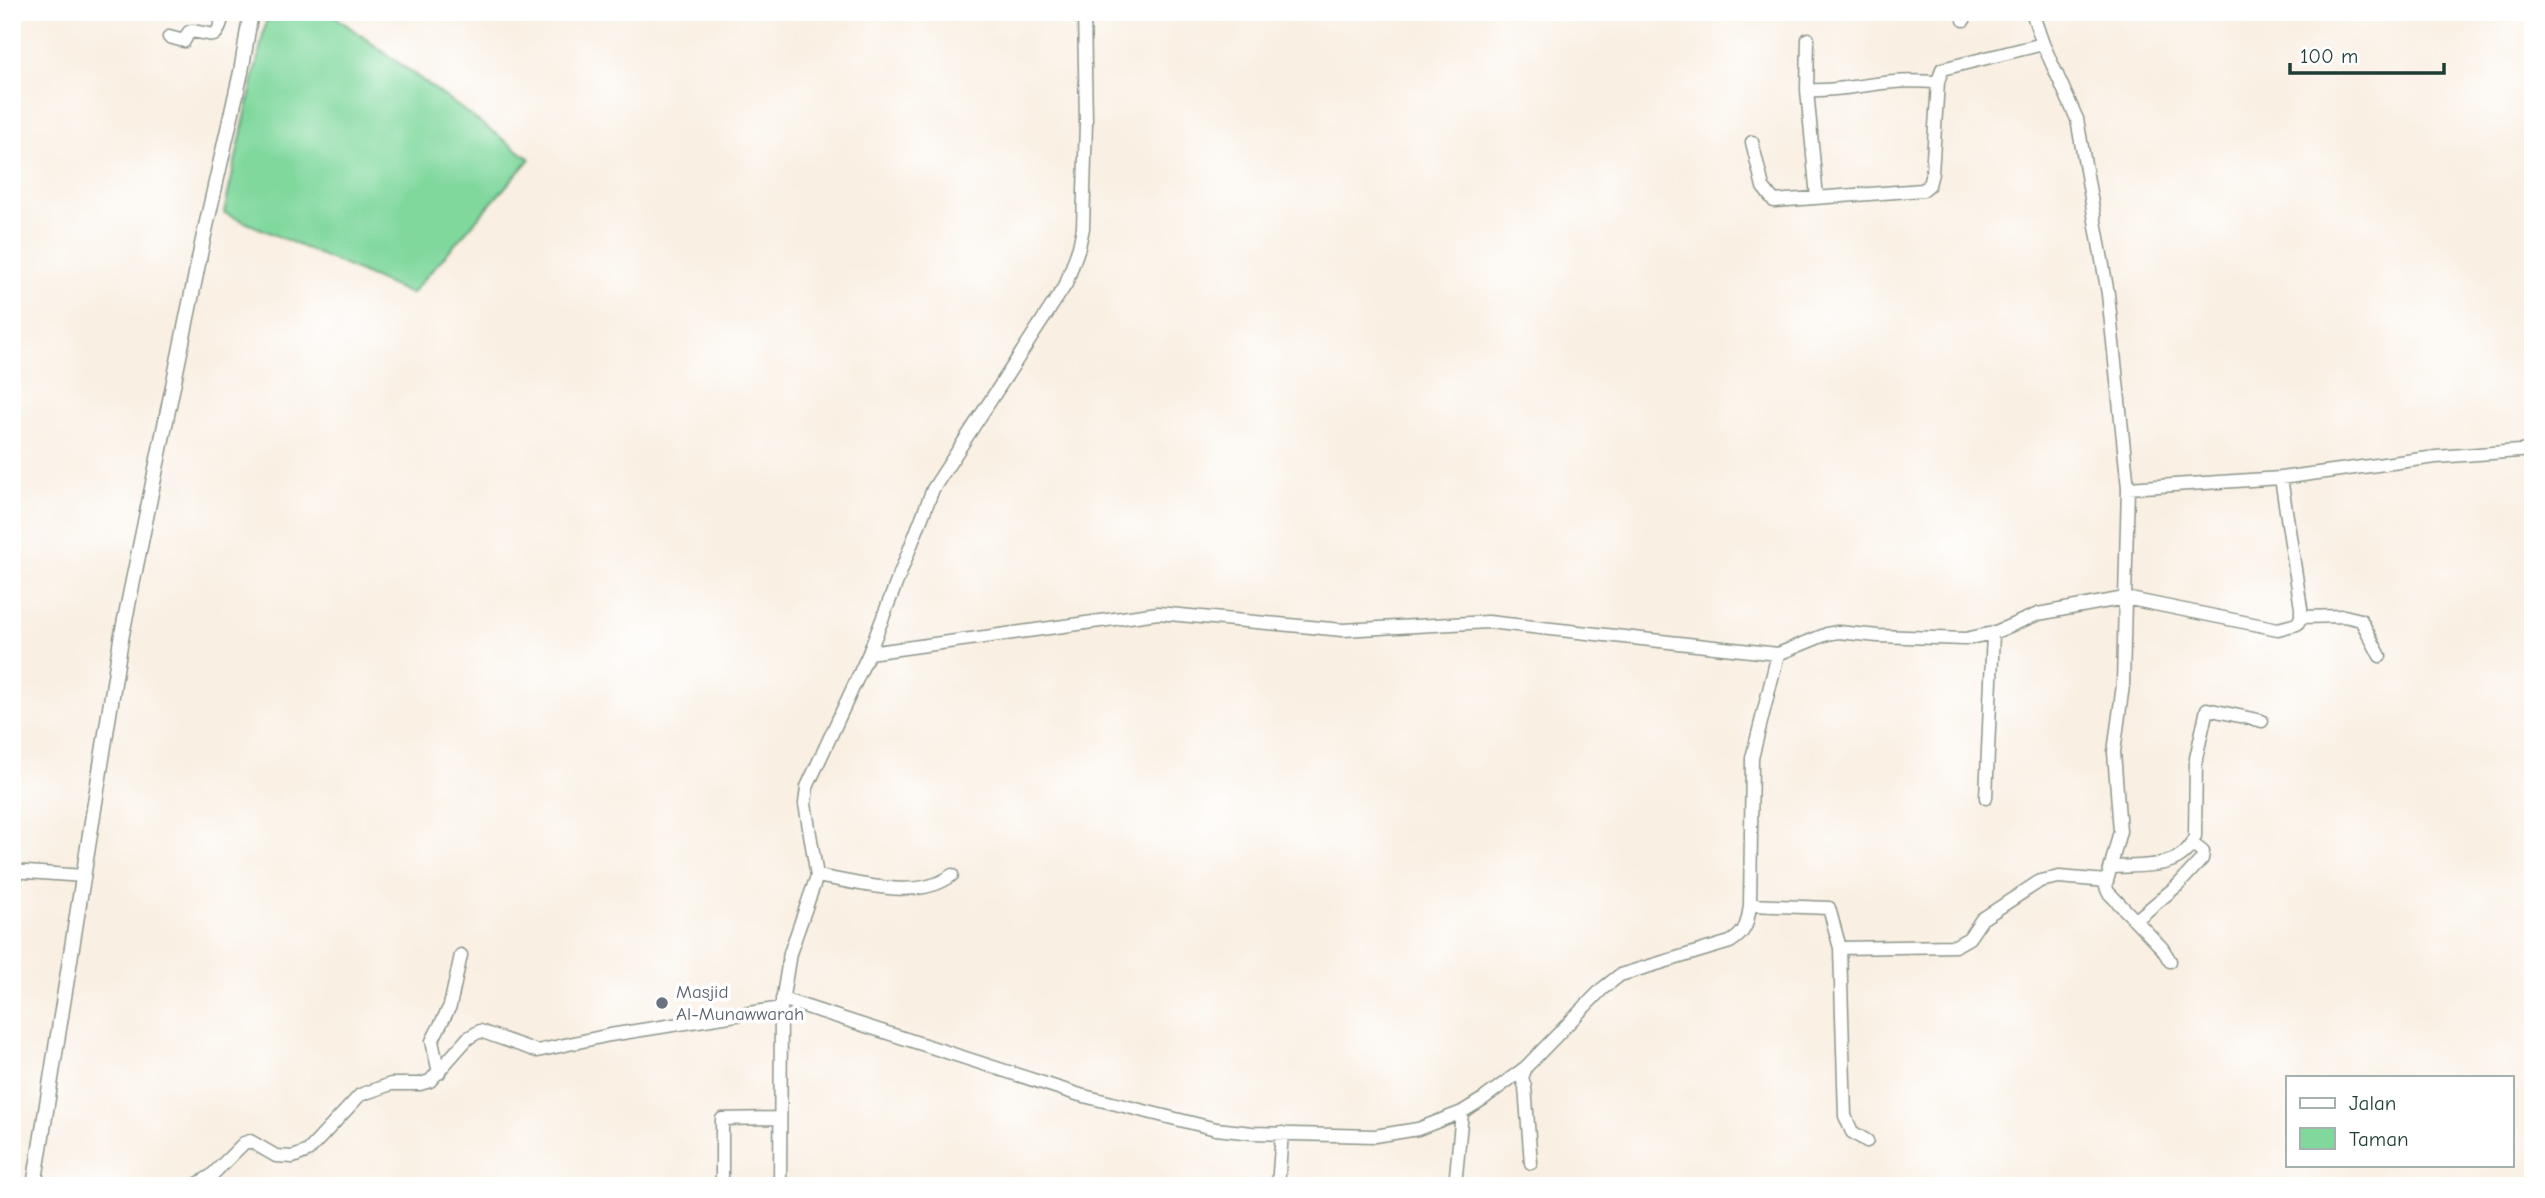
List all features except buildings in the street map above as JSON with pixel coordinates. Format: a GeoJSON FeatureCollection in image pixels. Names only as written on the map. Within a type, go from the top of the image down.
{"type":"FeatureCollection","features":[{"type":"Feature","properties":{"kind":"street"},"geometry":{"type":"LineString","coordinates":[[779,1186],[781,1003],[790,953],[817,876],[805,795],[869,653],[937,480],[1066,284],[1074,262],[1083,228],[1084,211],[1084,12]]}},
{"type":"Feature","properties":{"kind":"street"},"geometry":{"type":"LineString","coordinates":[[1840,948],[1955,946],[1969,938],[1982,919],[2040,881],[2059,877],[2104,881],[2109,879],[2120,831],[2114,752],[2123,685],[2128,488],[2108,294],[2077,119],[2043,44],[2032,12]]}},
{"type":"Feature","properties":{"kind":"street"},"geometry":{"type":"LineString","coordinates":[[34,1186],[121,639],[204,235],[241,72],[251,13],[226,13],[214,35],[192,31],[184,41],[169,37]]}},
{"type":"Feature","properties":{"kind":"street"},"geometry":{"type":"LineString","coordinates":[[1808,39],[1807,90],[1817,198]]}},
{"type":"Feature","properties":{"kind":"street"},"geometry":{"type":"LineString","coordinates":[[1752,142],[1763,187],[1774,201],[1923,190],[1929,185],[1938,82],[1942,69],[2043,44]]}},
{"type":"Feature","properties":{"kind":"street"},"geometry":{"type":"LineString","coordinates":[[1807,90],[1830,92],[1845,87],[1897,81],[1938,82]]}},
{"type":"Feature","properties":{"kind":"street"},"geometry":{"type":"LineString","coordinates":[[2128,488],[2281,478],[2436,457],[2533,450]]}},
{"type":"Feature","properties":{"kind":"street"},"geometry":{"type":"LineString","coordinates":[[869,653],[1158,613],[1343,630],[1488,622],[1778,654],[1831,632],[1965,639],[1993,633],[2038,614],[2125,598],[2289,628],[2297,624],[2301,617],[2281,478]]}},
{"type":"Feature","properties":{"kind":"street"},"geometry":{"type":"LineString","coordinates":[[2301,617],[2344,616],[2361,620],[2380,656]]}},
{"type":"Feature","properties":{"kind":"street"},"geometry":{"type":"LineString","coordinates":[[1986,798],[1993,633]]}},
{"type":"Feature","properties":{"kind":"street"},"geometry":{"type":"LineString","coordinates":[[194,1186],[211,1176],[244,1143],[250,1142],[276,1156],[293,1157],[308,1151],[360,1095],[391,1084],[420,1084],[430,1081],[468,1038],[480,1031],[537,1051],[781,1003],[1114,1105],[1216,1129],[1375,1136],[1418,1129],[1462,1112],[1526,1067],[1609,982],[1620,975],[1730,942],[1744,931],[1750,905],[1752,758],[1778,654]]}},
{"type":"Feature","properties":{"kind":"street"},"geometry":{"type":"LineString","coordinates":[[2112,867],[2179,859],[2193,844],[2196,758],[2205,712],[2210,709],[2262,722]]}},
{"type":"Feature","properties":{"kind":"street"},"geometry":{"type":"LineString","coordinates":[[2136,920],[2178,885],[2202,859],[2203,852],[2193,844]]}},
{"type":"Feature","properties":{"kind":"street"},"geometry":{"type":"LineString","coordinates":[[12,870],[84,876]]}},
{"type":"Feature","properties":{"kind":"street"},"geometry":{"type":"LineString","coordinates":[[817,876],[911,889],[934,885],[952,875]]}},
{"type":"Feature","properties":{"kind":"street"},"geometry":{"type":"LineString","coordinates":[[2104,881],[2108,892],[2162,948],[2170,961]]}},
{"type":"Feature","properties":{"kind":"street"},"geometry":{"type":"LineString","coordinates":[[1750,905],[1829,908],[1840,948],[1845,1116],[1852,1132],[1867,1141]]}},
{"type":"Feature","properties":{"kind":"street"},"geometry":{"type":"LineString","coordinates":[[439,1073],[432,1041],[450,1006],[461,955]]}},
{"type":"Feature","properties":{"kind":"street"},"geometry":{"type":"LineString","coordinates":[[1526,1067],[1522,1078],[1531,1163]]}},
{"type":"Feature","properties":{"kind":"street"},"geometry":{"type":"LineString","coordinates":[[1455,1186],[1462,1112]]}},
{"type":"Feature","properties":{"kind":"street"},"geometry":{"type":"LineString","coordinates":[[722,1186],[722,1119],[779,1118]]}},
{"type":"Feature","properties":{"kind":"street"},"geometry":{"type":"LineString","coordinates":[[1278,1186],[1282,1133]]}},
{"type":"Feature","properties":{"kind":"green space"},"geometry":{"type":"Polygon","coordinates":[[[268,12],[329,12],[530,159],[411,294],[224,213],[268,12]]]}},
{"type":"Feature","properties":{"kind":"place","name":"Masjid Al-Munawwarah"},"geometry":{"type":"Point","coordinates":[662,1003]}}]}
